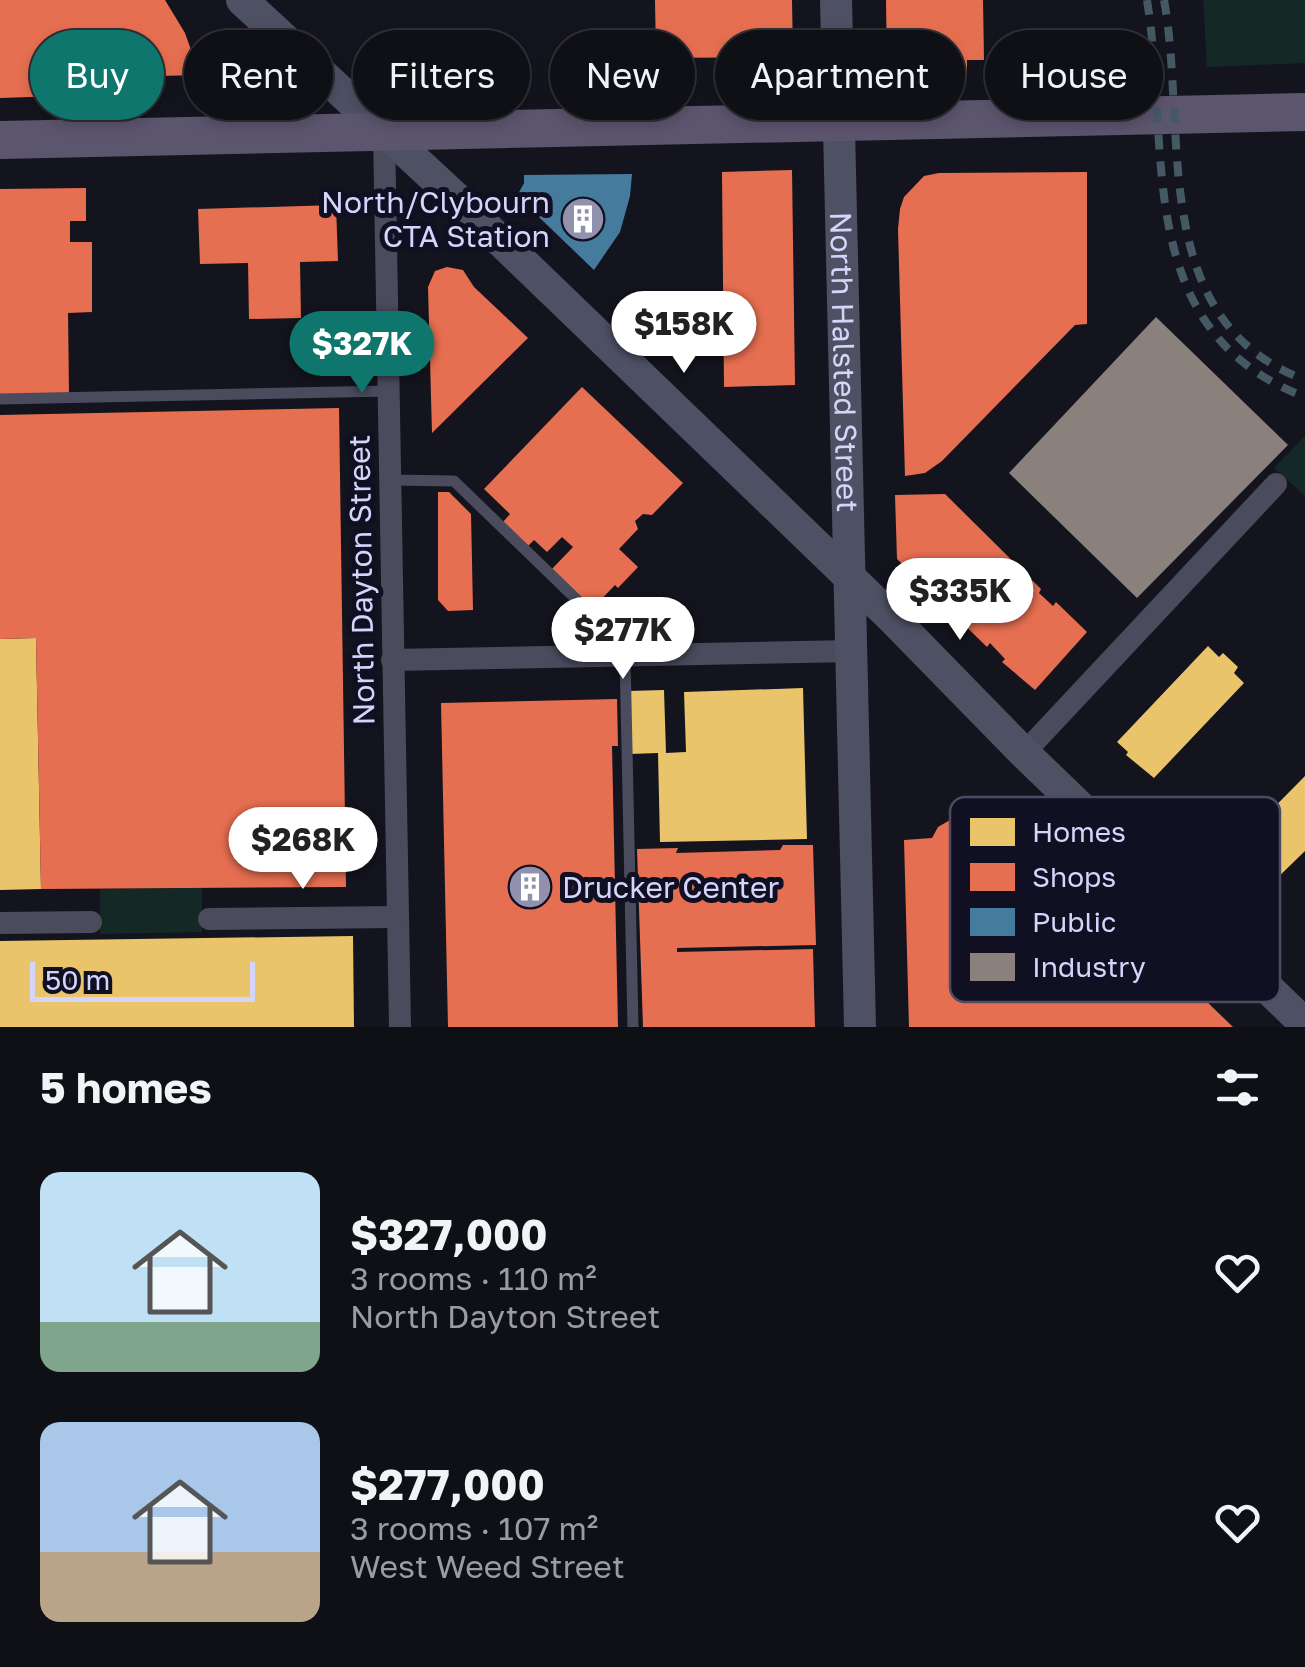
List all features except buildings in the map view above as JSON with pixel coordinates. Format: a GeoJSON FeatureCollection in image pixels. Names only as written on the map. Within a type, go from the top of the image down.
{"type":"FeatureCollection","features":[{"type":"Feature","properties":{"kind":"main road"},"geometry":{"type":"LineString","coordinates":[[242,0],[456,198],[893,620],[1070,797]]}},
{"type":"Feature","properties":{"kind":"main road","name":"North Halsted Street"},"geometry":{"type":"LineString","coordinates":[[836,0],[837,30]]}},
{"type":"Feature","properties":{"kind":"main road"},"geometry":{"type":"LineString","coordinates":[[965,118],[1305,112]]}},
{"type":"Feature","properties":{"kind":"main road"},"geometry":{"type":"LineString","coordinates":[[0,140],[839,120]]}},
{"type":"Feature","properties":{"kind":"main road","name":"North Halsted Street"},"geometry":{"type":"LineString","coordinates":[[839,120],[860,1027]]}},
{"type":"Feature","properties":{"kind":"main road"},"geometry":{"type":"LineString","coordinates":[[1280,1000],[1305,1024]]}},
{"type":"Feature","properties":{"kind":"street","name":"North Dayton Street"},"geometry":{"type":"LineString","coordinates":[[384,132],[400,1027]]}},
{"type":"Feature","properties":{"kind":"street"},"geometry":{"type":"LineString","coordinates":[[1024,753],[1276,484]]}},
{"type":"Feature","properties":{"kind":"street"},"geometry":{"type":"LineString","coordinates":[[392,660],[852,650]]}},
{"type":"Feature","properties":{"kind":"street"},"geometry":{"type":"LineString","coordinates":[[209,919],[397,917]]}},
{"type":"Feature","properties":{"kind":"street"},"geometry":{"type":"LineString","coordinates":[[0,923],[91,922]]}},
{"type":"Feature","properties":{"kind":"lane"},"geometry":{"type":"LineString","coordinates":[[0,399],[388,390]]}},
{"type":"Feature","properties":{"kind":"lane"},"geometry":{"type":"LineString","coordinates":[[390,480],[454,482],[468,494],[575,598],[576,656]]}},
{"type":"Feature","properties":{"kind":"lane"},"geometry":{"type":"LineString","coordinates":[[625,656],[633,1027]]}},
{"type":"Feature","properties":{"kind":"green space"},"geometry":{"type":"Polygon","coordinates":[[[1203,0],[1305,0],[1305,63],[1207,67],[1203,0]]]}},
{"type":"Feature","properties":{"kind":"green space"},"geometry":{"type":"Polygon","coordinates":[[[1305,436],[1305,496],[1274,468],[1305,436]]]}},
{"type":"Feature","properties":{"kind":"green space"},"geometry":{"type":"Polygon","coordinates":[[[202,888],[202,932],[100,934],[100,889],[202,888]]]}},
{"type":"Feature","properties":{"kind":"railway"},"geometry":{"type":"LineString","coordinates":[[1147,0],[1161,173],[1169,229],[1184,281],[1210,328],[1249,367],[1305,397]]}},
{"type":"Feature","properties":{"kind":"railway"},"geometry":{"type":"LineString","coordinates":[[1164,0],[1177,162],[1184,217],[1197,268],[1219,314],[1254,352],[1305,380]]}},
{"type":"Feature","properties":{"kind":"place","name":"North/Clybourn CTA Station"},"geometry":{"type":"Point","coordinates":[583,219]}},
{"type":"Feature","properties":{"kind":"place","name":"Drucker Center"},"geometry":{"type":"Point","coordinates":[530,887]}}]}
